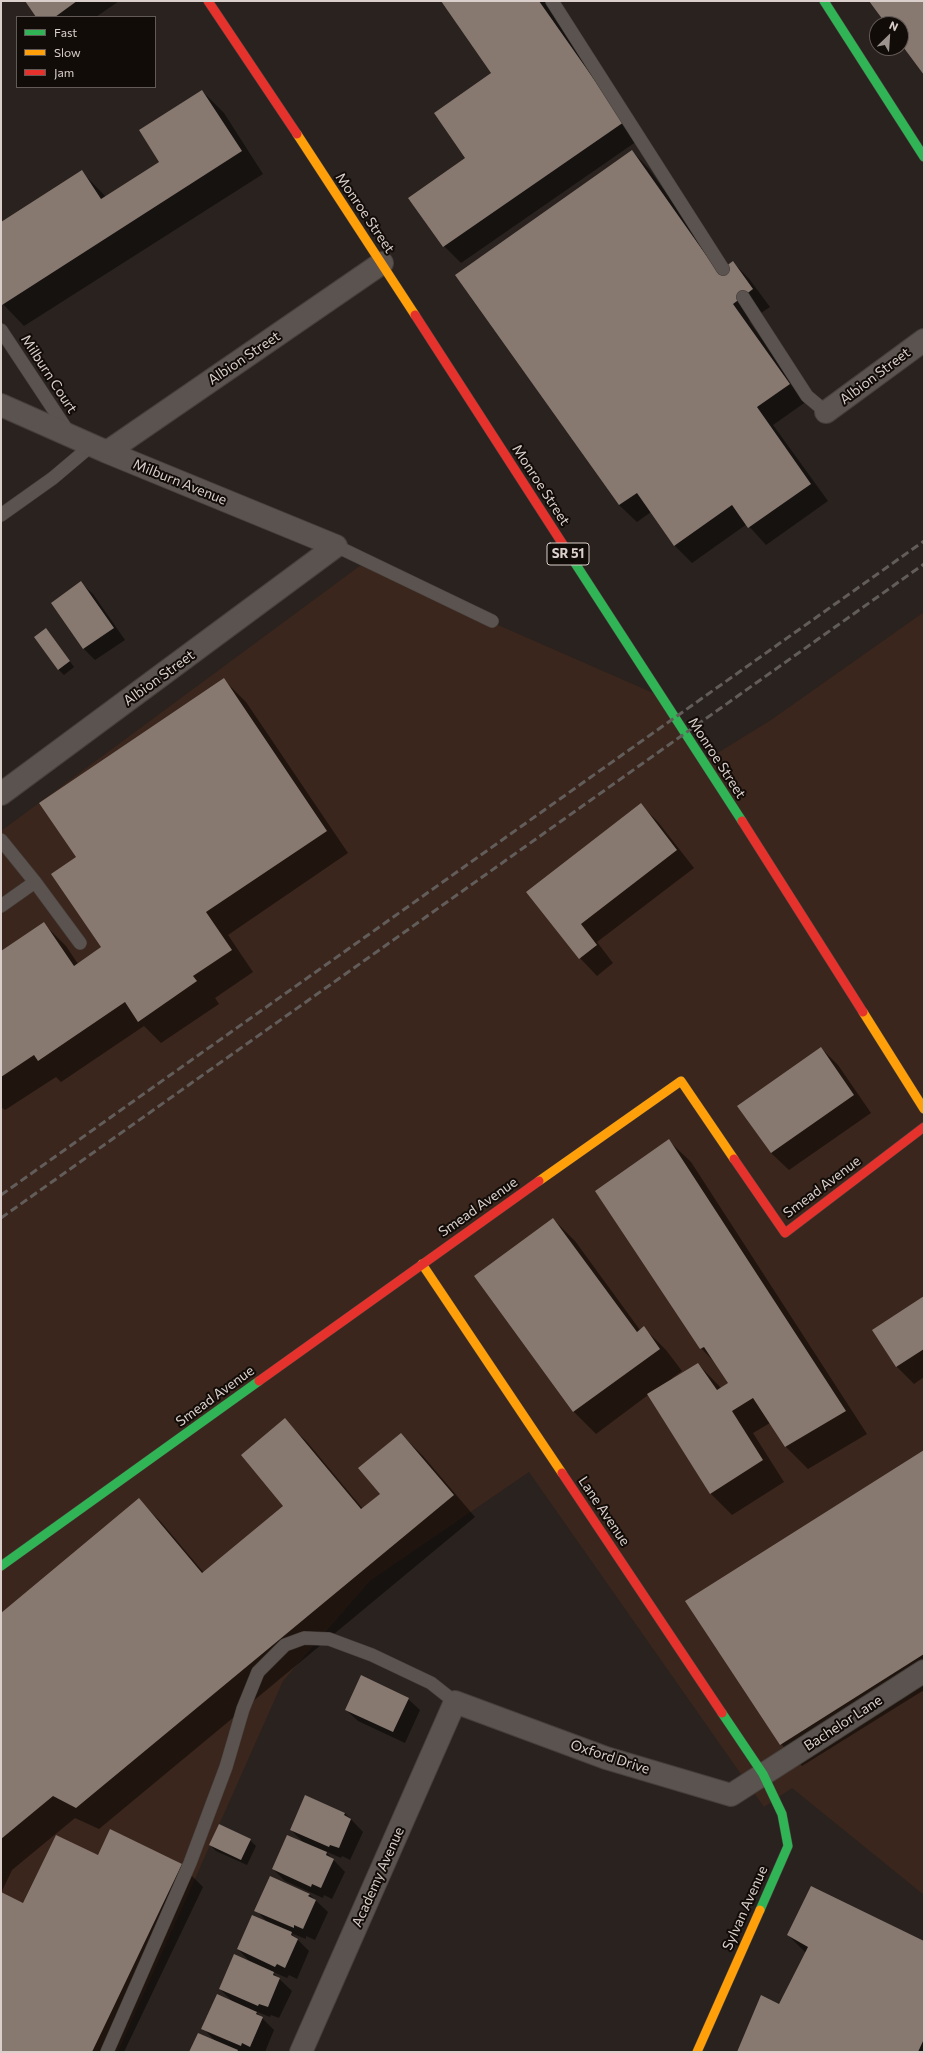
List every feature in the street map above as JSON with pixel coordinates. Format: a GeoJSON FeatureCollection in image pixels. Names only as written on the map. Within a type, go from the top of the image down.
{"type":"FeatureCollection","features":[{"type":"Feature","properties":{"kind":"street","name":"Monroe Street"},"geometry":{"type":"LineString","coordinates":[[208,1],[382,263],[924,1109]]}},
{"type":"Feature","properties":{"kind":"street"},"geometry":{"type":"LineString","coordinates":[[824,1],[924,157]]}},
{"type":"Feature","properties":{"kind":"street","name":"Albion Street"},"geometry":{"type":"LineString","coordinates":[[99,449],[382,263]]}},
{"type":"Feature","properties":{"kind":"street","name":"Albion Street"},"geometry":{"type":"LineString","coordinates":[[826,412],[924,340]]}},
{"type":"Feature","properties":{"kind":"street","name":"Milburn Avenue"},"geometry":{"type":"LineString","coordinates":[[1,405],[99,449],[336,546]]}},
{"type":"Feature","properties":{"kind":"street","name":"Albion Street"},"geometry":{"type":"LineString","coordinates":[[1,794],[336,546]]}},
{"type":"Feature","properties":{"kind":"street","name":"Smead Avenue"},"geometry":{"type":"LineString","coordinates":[[1,1566],[422,1264],[681,1081],[785,1233],[924,1127]]}},
{"type":"Feature","properties":{"kind":"street","name":"Lane Avenue"},"geometry":{"type":"LineString","coordinates":[[422,1264],[763,1774]]}},
{"type":"Feature","properties":{"kind":"street","name":"Bachelor Lane"},"geometry":{"type":"LineString","coordinates":[[763,1774],[924,1671]]}},
{"type":"Feature","properties":{"kind":"street","name":"Oxford Drive"},"geometry":{"type":"LineString","coordinates":[[455,1702],[606,1758],[731,1795],[763,1774]]}},
{"type":"Feature","properties":{"kind":"street","name":"Academy Avenue"},"geometry":{"type":"LineString","coordinates":[[301,2052],[455,1702]]}},
{"type":"Feature","properties":{"kind":"street","name":"Sylvan Avenue"},"geometry":{"type":"LineString","coordinates":[[697,2052],[788,1846],[782,1814],[763,1774]]}},
{"type":"Feature","properties":{"kind":"lane"},"geometry":{"type":"LineString","coordinates":[[552,1],[723,269]]}},
{"type":"Feature","properties":{"kind":"lane"},"geometry":{"type":"LineString","coordinates":[[743,297],[808,396],[826,412]]}},
{"type":"Feature","properties":{"kind":"lane","name":"Milburn Court"},"geometry":{"type":"LineString","coordinates":[[1,330],[71,436]]}},
{"type":"Feature","properties":{"kind":"lane"},"geometry":{"type":"LineString","coordinates":[[1,515],[53,478],[99,449]]}},
{"type":"Feature","properties":{"kind":"lane"},"geometry":{"type":"LineString","coordinates":[[336,546],[492,621]]}},
{"type":"Feature","properties":{"kind":"lane"},"geometry":{"type":"LineString","coordinates":[[1,840],[35,882],[80,943]]}},
{"type":"Feature","properties":{"kind":"lane"},"geometry":{"type":"LineString","coordinates":[[1,906],[35,882]]}},
{"type":"Feature","properties":{"kind":"lane"},"geometry":{"type":"LineString","coordinates":[[107,2052],[190,1863],[226,1767],[243,1709],[258,1672],[285,1645],[304,1638],[329,1640],[372,1655],[430,1683],[455,1702]]}},
{"type":"Feature","properties":{"kind":"shaded area"},"geometry":{"type":"Polygon","coordinates":[[[361,565],[660,696],[703,762],[771,720],[924,612],[924,1895],[792,1788],[764,1807],[529,1472],[370,1581],[283,1681],[118,2052],[1,2052],[1,831],[361,565]]]}},
{"type":"Feature","properties":{"kind":"building"},"geometry":{"type":"Polygon","coordinates":[[[25,1],[77,1],[56,16],[35,16],[25,1]]]}},
{"type":"Feature","properties":{"kind":"building"},"geometry":{"type":"Polygon","coordinates":[[[441,1],[539,1],[624,122],[443,247],[408,198],[465,158],[434,113],[491,73],[441,1]]]}},
{"type":"Feature","properties":{"kind":"building"},"geometry":{"type":"Polygon","coordinates":[[[869,1],[924,1],[924,75],[909,55],[909,16],[880,16],[869,1]]]}},
{"type":"Feature","properties":{"kind":"building"},"geometry":{"type":"Polygon","coordinates":[[[202,90],[242,151],[2,305],[1,222],[82,170],[101,199],[159,162],[139,130],[202,90]]]}},
{"type":"Feature","properties":{"kind":"building"},"geometry":{"type":"Polygon","coordinates":[[[632,150],[718,272],[733,261],[753,289],[733,304],[790,384],[757,407],[811,484],[748,528],[732,505],[674,546],[637,493],[619,505],[455,275],[632,150]]]}},
{"type":"Feature","properties":{"kind":"building"},"geometry":{"type":"Polygon","coordinates":[[[81,581],[114,628],[83,649],[51,603],[81,581]]]}},
{"type":"Feature","properties":{"kind":"building"},"geometry":{"type":"Polygon","coordinates":[[[46,628],[70,661],[58,670],[34,637],[46,628]]]}},
{"type":"Feature","properties":{"kind":"building"},"geometry":{"type":"Polygon","coordinates":[[[224,678],[327,831],[206,912],[232,950],[193,976],[197,981],[138,1022],[125,1002],[38,1061],[34,1055],[1,1077],[1,951],[44,922],[74,966],[101,947],[51,874],[76,857],[39,803],[224,678]]]}},
{"type":"Feature","properties":{"kind":"building"},"geometry":{"type":"Polygon","coordinates":[[[641,803],[677,850],[581,924],[597,945],[579,959],[526,892],[641,803]]]}},
{"type":"Feature","properties":{"kind":"building"},"geometry":{"type":"Polygon","coordinates":[[[821,1047],[854,1095],[771,1153],[737,1106],[821,1047]]]}},
{"type":"Feature","properties":{"kind":"building"},"geometry":{"type":"Polygon","coordinates":[[[669,1139],[846,1411],[785,1447],[753,1398],[732,1411],[763,1460],[710,1494],[647,1394],[698,1363],[717,1390],[728,1383],[704,1347],[700,1349],[595,1191],[669,1139]]]}},
{"type":"Feature","properties":{"kind":"building"},"geometry":{"type":"Polygon","coordinates":[[[553,1218],[637,1332],[644,1326],[660,1349],[573,1412],[474,1276],[553,1218]]]}},
{"type":"Feature","properties":{"kind":"building"},"geometry":{"type":"Polygon","coordinates":[[[924,1296],[924,1349],[896,1367],[872,1330],[924,1296]]]}},
{"type":"Feature","properties":{"kind":"building"},"geometry":{"type":"Polygon","coordinates":[[[285,1418],[361,1509],[380,1494],[358,1468],[401,1433],[454,1495],[76,1808],[53,1796],[1,1839],[1,1613],[139,1498],[202,1573],[283,1506],[241,1455],[285,1418]]]}},
{"type":"Feature","properties":{"kind":"building"},"geometry":{"type":"Polygon","coordinates":[[[924,1450],[924,1654],[780,1745],[685,1601],[924,1450]]]}},
{"type":"Feature","properties":{"kind":"building"},"geometry":{"type":"Polygon","coordinates":[[[361,1675],[409,1698],[393,1732],[345,1710],[361,1675]]]}},
{"type":"Feature","properties":{"kind":"building"},"geometry":{"type":"Polygon","coordinates":[[[305,1795],[345,1813],[344,1815],[351,1819],[339,1848],[330,1845],[329,1847],[290,1830],[305,1795]]]}},
{"type":"Feature","properties":{"kind":"building"},"geometry":{"type":"Polygon","coordinates":[[[219,1824],[251,1839],[241,1860],[209,1845],[219,1824]]]}},
{"type":"Feature","properties":{"kind":"building"},"geometry":{"type":"Polygon","coordinates":[[[110,1829],[182,1864],[92,2052],[1,2052],[1,1892],[23,1903],[56,1835],[98,1855],[110,1829]]]}},
{"type":"Feature","properties":{"kind":"building"},"geometry":{"type":"Polygon","coordinates":[[[287,1835],[327,1852],[326,1855],[334,1859],[321,1888],[312,1884],[311,1887],[272,1869],[287,1835]]]}},
{"type":"Feature","properties":{"kind":"building"},"geometry":{"type":"Polygon","coordinates":[[[270,1876],[310,1894],[308,1896],[316,1900],[303,1929],[294,1925],[294,1928],[254,1911],[270,1876]]]}},
{"type":"Feature","properties":{"kind":"building"},"geometry":{"type":"Polygon","coordinates":[[[811,1886],[924,1941],[924,2039],[918,2052],[737,2052],[761,1995],[779,2004],[808,1947],[787,1935],[811,1886]]]}},
{"type":"Feature","properties":{"kind":"building"},"geometry":{"type":"Polygon","coordinates":[[[252,1915],[292,1932],[291,1935],[298,1939],[285,1968],[277,1964],[275,1967],[237,1949],[252,1915]]]}},
{"type":"Feature","properties":{"kind":"building"},"geometry":{"type":"Polygon","coordinates":[[[234,1954],[274,1972],[273,1975],[280,1978],[268,2007],[259,2004],[258,2006],[219,1989],[234,1954]]]}},
{"type":"Feature","properties":{"kind":"building"},"geometry":{"type":"Polygon","coordinates":[[[217,1994],[257,2012],[256,2014],[263,2017],[250,2047],[242,2043],[241,2046],[201,2029],[217,1994]]]}},
{"type":"Feature","properties":{"kind":"building"},"geometry":{"type":"Polygon","coordinates":[[[198,2033],[238,2050],[237,2052],[189,2052],[198,2033]]]}},
{"type":"Feature","properties":{"kind":"railway"},"geometry":{"type":"LineString","coordinates":[[1,1195],[924,541]]}},
{"type":"Feature","properties":{"kind":"railway"},"geometry":{"type":"LineString","coordinates":[[1,1218],[924,564]]}},
{"type":"Feature","properties":{"kind":"traffic: fast"},"geometry":{"type":"LineString","coordinates":[[824,1],[924,157]]}},
{"type":"Feature","properties":{"kind":"traffic: fast"},"geometry":{"type":"LineString","coordinates":[[573,560],[742,821]]}},
{"type":"Feature","properties":{"kind":"traffic: fast"},"geometry":{"type":"LineString","coordinates":[[1,1566],[259,1381]]}},
{"type":"Feature","properties":{"kind":"traffic: fast"},"geometry":{"type":"LineString","coordinates":[[722,1713],[763,1774],[782,1814],[788,1846],[760,1910]]}},
{"type":"Feature","properties":{"kind":"traffic: slow"},"geometry":{"type":"LineString","coordinates":[[297,134],[415,315]]}},
{"type":"Feature","properties":{"kind":"traffic: slow"},"geometry":{"type":"LineString","coordinates":[[863,1012],[924,1109]]}},
{"type":"Feature","properties":{"kind":"traffic: slow"},"geometry":{"type":"LineString","coordinates":[[539,1181],[681,1081],[734,1159]]}},
{"type":"Feature","properties":{"kind":"traffic: slow"},"geometry":{"type":"LineString","coordinates":[[422,1264],[562,1473]]}},
{"type":"Feature","properties":{"kind":"traffic: slow"},"geometry":{"type":"LineString","coordinates":[[697,2052],[760,1910]]}},
{"type":"Feature","properties":{"kind":"traffic: jam"},"geometry":{"type":"LineString","coordinates":[[208,1],[297,134]]}},
{"type":"Feature","properties":{"kind":"traffic: jam"},"geometry":{"type":"LineString","coordinates":[[415,315],[573,560]]}},
{"type":"Feature","properties":{"kind":"traffic: jam"},"geometry":{"type":"LineString","coordinates":[[742,821],[863,1012]]}},
{"type":"Feature","properties":{"kind":"traffic: jam"},"geometry":{"type":"LineString","coordinates":[[734,1159],[785,1233],[924,1127]]}},
{"type":"Feature","properties":{"kind":"traffic: jam"},"geometry":{"type":"LineString","coordinates":[[259,1381],[539,1181]]}},
{"type":"Feature","properties":{"kind":"traffic: jam"},"geometry":{"type":"LineString","coordinates":[[562,1473],[722,1713]]}}]}
